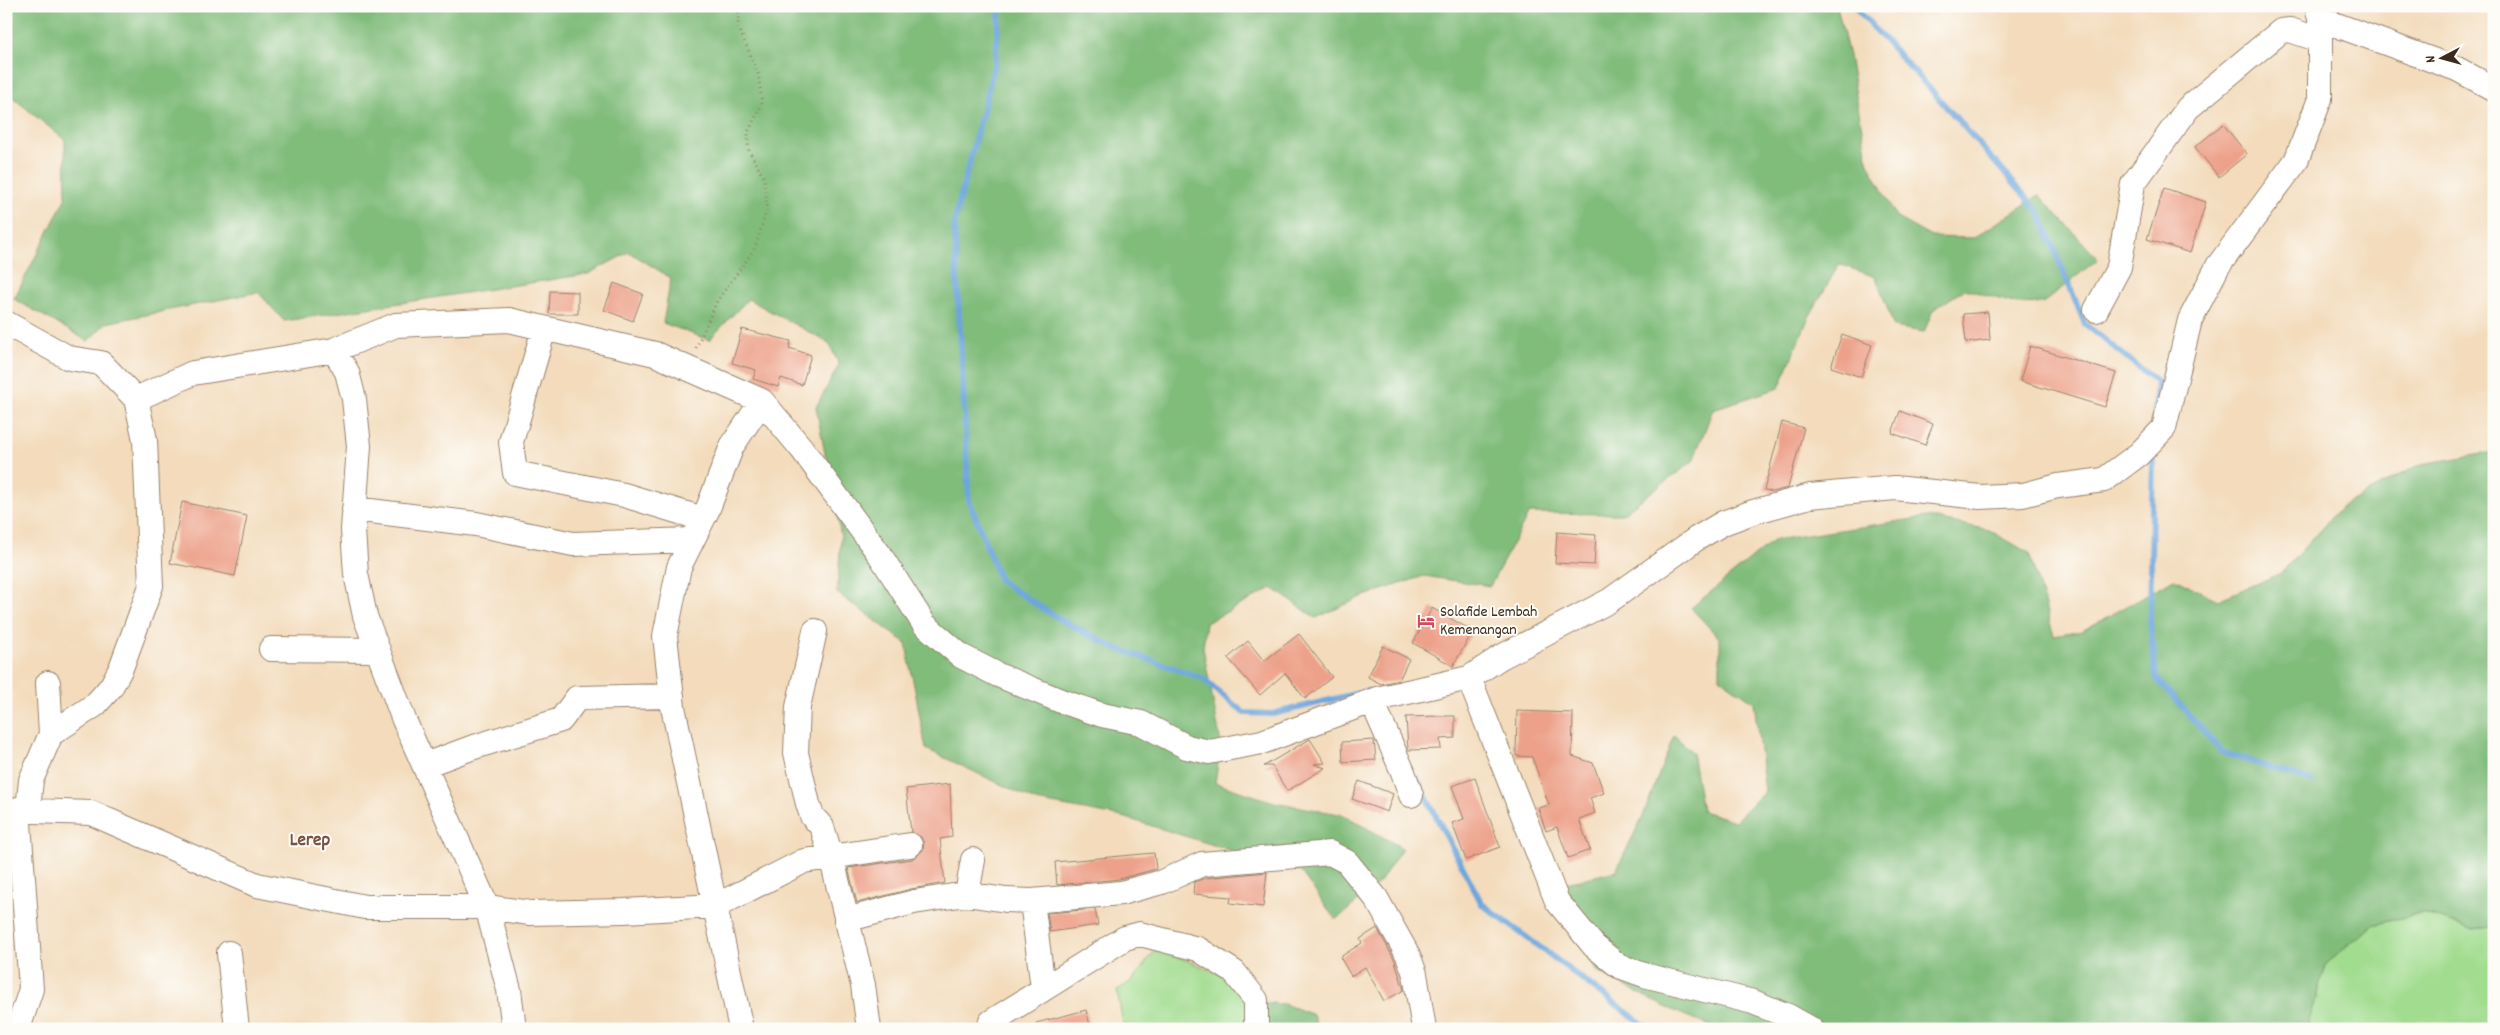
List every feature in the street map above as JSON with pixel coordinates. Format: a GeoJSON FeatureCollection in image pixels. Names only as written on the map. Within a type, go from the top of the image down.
{"type":"FeatureCollection","features":[{"type":"Feature","properties":{"kind":"street"},"geometry":{"type":"LineString","coordinates":[[136,399],[193,373],[334,350],[396,325],[509,320],[655,354],[762,401],[802,449],[863,532],[924,624],[961,656],[998,675],[1102,715],[1141,722],[1187,747],[1210,752],[1262,742],[1380,698],[1469,678],[1501,657],[1609,601],[1716,527],[1753,512],[1810,496],[1895,488],[1980,497],[2023,495],[2058,486],[2104,480],[2139,454],[2164,428],[2190,320],[2218,266],[2296,161],[2320,99],[2319,22]]}},
{"type":"Feature","properties":{"kind":"street"},"geometry":{"type":"LineString","coordinates":[[2096,310],[2119,267],[2133,184],[2188,108],[2281,30],[2290,30],[2319,22],[2457,69],[2494,89]]}},
{"type":"Feature","properties":{"kind":"street"},"geometry":{"type":"LineString","coordinates":[[6,323],[70,358],[101,363],[136,399],[144,440],[151,586],[121,668],[111,688],[90,709],[52,734]]}},
{"type":"Feature","properties":{"kind":"street"},"geometry":{"type":"LineString","coordinates":[[544,329],[511,442],[515,473],[624,495],[703,519]]}},
{"type":"Feature","properties":{"kind":"street"},"geometry":{"type":"LineString","coordinates":[[334,350],[347,372],[354,399],[359,446],[353,530],[356,574],[366,616],[404,720],[487,907],[509,990],[514,1029]]}},
{"type":"Feature","properties":{"kind":"street"},"geometry":{"type":"LineString","coordinates":[[741,1029],[672,696],[665,636],[679,566],[703,519],[732,446],[762,401]]}},
{"type":"Feature","properties":{"kind":"street"},"geometry":{"type":"LineString","coordinates":[[354,508],[476,524],[573,544],[692,540]]}},
{"type":"Feature","properties":{"kind":"street"},"geometry":{"type":"LineString","coordinates":[[815,631],[798,707],[796,753],[812,816],[822,827],[831,856],[863,985],[869,1029]]}},
{"type":"Feature","properties":{"kind":"street"},"geometry":{"type":"LineString","coordinates":[[270,649],[378,650]]}},
{"type":"Feature","properties":{"kind":"street"},"geometry":{"type":"LineString","coordinates":[[1469,678],[1557,901],[1594,946],[1619,966],[1644,975],[1752,1002],[1788,1016],[1811,1029]]}},
{"type":"Feature","properties":{"kind":"street"},"geometry":{"type":"LineString","coordinates":[[18,1029],[31,988],[18,810],[52,734],[48,683]]}},
{"type":"Feature","properties":{"kind":"street"},"geometry":{"type":"LineString","coordinates":[[425,765],[471,748],[561,720],[577,698],[672,696]]}},
{"type":"Feature","properties":{"kind":"street"},"geometry":{"type":"LineString","coordinates":[[1380,698],[1411,795]]}},
{"type":"Feature","properties":{"kind":"street"},"geometry":{"type":"LineString","coordinates":[[18,810],[91,813],[257,885],[366,907],[487,907],[530,913],[624,911],[716,906],[804,861],[910,845]]}},
{"type":"Feature","properties":{"kind":"street"},"geometry":{"type":"LineString","coordinates":[[846,920],[914,902],[967,894],[1032,902],[1060,901],[1121,893],[1162,882],[1202,864],[1330,853],[1347,862],[1376,898],[1408,955],[1415,974],[1420,1020],[1424,1029]]}},
{"type":"Feature","properties":{"kind":"street"},"geometry":{"type":"LineString","coordinates":[[967,894],[973,860]]}},
{"type":"Feature","properties":{"kind":"street"},"geometry":{"type":"LineString","coordinates":[[1032,902],[1043,988]]}},
{"type":"Feature","properties":{"kind":"street"},"geometry":{"type":"LineString","coordinates":[[992,1026],[1043,988],[1125,938],[1140,934],[1198,949],[1234,972],[1256,1000],[1256,1029]]}},
{"type":"Feature","properties":{"kind":"street"},"geometry":{"type":"LineString","coordinates":[[229,952],[237,1029]]}},
{"type":"Feature","properties":{"kind":"path"},"geometry":{"type":"LineString","coordinates":[[688,368],[717,301],[755,248],[767,209],[764,178],[749,151],[748,141],[748,132],[762,104],[758,72],[738,27],[738,6]]}},
{"type":"Feature","properties":{"kind":"green space"},"geometry":{"type":"Polygon","coordinates":[[[6,6],[1837,6],[1849,56],[1868,163],[1897,218],[1931,237],[1974,238],[2039,195],[2098,259],[2043,303],[2017,304],[1965,289],[1933,310],[1924,332],[1894,327],[1876,277],[1839,264],[1808,319],[1779,388],[1713,409],[1693,461],[1622,514],[1529,513],[1490,586],[1424,576],[1364,596],[1316,618],[1272,588],[1206,623],[1203,648],[1221,744],[1215,783],[1274,802],[1344,815],[1402,848],[1380,882],[1336,920],[1301,872],[1123,817],[1036,801],[926,749],[906,643],[837,593],[841,536],[816,407],[839,365],[829,343],[748,299],[709,340],[663,323],[671,278],[629,252],[588,274],[284,321],[258,292],[106,323],[88,341],[14,299],[66,197],[65,140],[6,92],[6,6]]]}},
{"type":"Feature","properties":{"kind":"green space"},"geometry":{"type":"Polygon","coordinates":[[[2494,452],[2494,927],[2472,929],[2422,913],[2373,925],[2325,965],[2307,1029],[1717,1029],[1663,1006],[1597,971],[1568,894],[1566,883],[1616,871],[1643,816],[1674,735],[1692,752],[1702,811],[1735,821],[1765,791],[1754,702],[1720,678],[1720,639],[1691,608],[1774,540],[1927,517],[1989,530],[2029,553],[2054,636],[2082,631],[2174,579],[2218,600],[2281,573],[2341,507],[2421,464],[2494,452]]]}},
{"type":"Feature","properties":{"kind":"green space"},"geometry":{"type":"Polygon","coordinates":[[[2422,913],[2472,929],[2494,927],[2494,1029],[2307,1029],[2325,965],[2373,925],[2422,913]]]}},
{"type":"Feature","properties":{"kind":"green space"},"geometry":{"type":"Polygon","coordinates":[[[1157,948],[1218,973],[1252,1002],[1251,1029],[1124,1029],[1117,990],[1132,981],[1157,948]]]}},
{"type":"Feature","properties":{"kind":"green space"},"geometry":{"type":"Polygon","coordinates":[[[1252,1002],[1284,1004],[1313,1015],[1318,1029],[1251,1029],[1252,1002]]]}},
{"type":"Feature","properties":{"kind":"building"},"geometry":{"type":"Polygon","coordinates":[[[2223,124],[2247,154],[2219,177],[2195,147],[2223,124]]]}},
{"type":"Feature","properties":{"kind":"building"},"geometry":{"type":"Polygon","coordinates":[[[2164,188],[2206,202],[2190,253],[2147,239],[2164,188]]]}},
{"type":"Feature","properties":{"kind":"building"},"geometry":{"type":"Polygon","coordinates":[[[614,283],[643,294],[633,321],[604,310],[614,283]]]}},
{"type":"Feature","properties":{"kind":"building"},"geometry":{"type":"Polygon","coordinates":[[[550,291],[578,292],[578,314],[549,314],[550,291]]]}},
{"type":"Feature","properties":{"kind":"building"},"geometry":{"type":"Polygon","coordinates":[[[1988,312],[1990,340],[1966,343],[1963,314],[1988,312]]]}},
{"type":"Feature","properties":{"kind":"building"},"geometry":{"type":"Polygon","coordinates":[[[742,329],[791,341],[789,348],[811,355],[802,385],[781,378],[778,387],[753,379],[756,370],[732,363],[742,329]]]}},
{"type":"Feature","properties":{"kind":"building"},"geometry":{"type":"Polygon","coordinates":[[[1842,334],[1872,345],[1861,377],[1831,367],[1842,334]]]}},
{"type":"Feature","properties":{"kind":"building"},"geometry":{"type":"Polygon","coordinates":[[[2030,346],[2116,373],[2105,407],[2020,381],[2030,346]]]}},
{"type":"Feature","properties":{"kind":"building"},"geometry":{"type":"Polygon","coordinates":[[[1900,411],[1933,424],[1925,445],[1892,433],[1900,411]]]}},
{"type":"Feature","properties":{"kind":"building"},"geometry":{"type":"Polygon","coordinates":[[[1782,422],[1804,428],[1788,488],[1772,492],[1764,490],[1782,422]]]}},
{"type":"Feature","properties":{"kind":"building"},"geometry":{"type":"Polygon","coordinates":[[[182,502],[247,516],[235,576],[170,563],[182,502]]]}},
{"type":"Feature","properties":{"kind":"building"},"geometry":{"type":"Polygon","coordinates":[[[1557,532],[1596,535],[1594,565],[1555,563],[1557,532]]]}},
{"type":"Feature","properties":{"kind":"building"},"geometry":{"type":"Polygon","coordinates":[[[1432,608],[1473,631],[1453,666],[1413,643],[1432,608]]]}},
{"type":"Feature","properties":{"kind":"building"},"geometry":{"type":"Polygon","coordinates":[[[1299,634],[1332,677],[1305,699],[1285,673],[1260,695],[1228,658],[1248,641],[1264,661],[1299,634]]]}},
{"type":"Feature","properties":{"kind":"building"},"geometry":{"type":"Polygon","coordinates":[[[1383,646],[1409,659],[1399,680],[1381,684],[1368,677],[1383,646]]]}},
{"type":"Feature","properties":{"kind":"building"},"geometry":{"type":"Polygon","coordinates":[[[1517,711],[1573,713],[1572,756],[1593,763],[1604,793],[1590,798],[1595,813],[1579,819],[1590,850],[1568,858],[1557,827],[1546,831],[1538,808],[1549,805],[1532,757],[1516,756],[1517,711]]]}},
{"type":"Feature","properties":{"kind":"building"},"geometry":{"type":"Polygon","coordinates":[[[1455,716],[1455,738],[1440,739],[1441,749],[1408,750],[1406,717],[1455,716]]]}},
{"type":"Feature","properties":{"kind":"building"},"geometry":{"type":"Polygon","coordinates":[[[1310,739],[1325,763],[1314,764],[1325,768],[1287,791],[1272,766],[1264,766],[1310,739]]]}},
{"type":"Feature","properties":{"kind":"building"},"geometry":{"type":"Polygon","coordinates":[[[1374,740],[1376,760],[1343,762],[1342,742],[1374,740]]]}},
{"type":"Feature","properties":{"kind":"building"},"geometry":{"type":"Polygon","coordinates":[[[1475,778],[1500,847],[1466,860],[1452,823],[1464,819],[1452,786],[1475,778]]]}},
{"type":"Feature","properties":{"kind":"building"},"geometry":{"type":"Polygon","coordinates":[[[1359,781],[1393,794],[1387,812],[1352,799],[1359,781]]]}},
{"type":"Feature","properties":{"kind":"building"},"geometry":{"type":"Polygon","coordinates":[[[950,784],[952,837],[940,839],[945,883],[911,889],[857,903],[848,868],[912,859],[923,850],[924,843],[921,837],[911,832],[906,789],[950,784]]]}},
{"type":"Feature","properties":{"kind":"building"},"geometry":{"type":"Polygon","coordinates":[[[1154,853],[1156,869],[1119,879],[1057,885],[1055,862],[1154,853]]]}},
{"type":"Feature","properties":{"kind":"building"},"geometry":{"type":"Polygon","coordinates":[[[1267,872],[1263,907],[1230,903],[1231,897],[1193,894],[1194,882],[1206,878],[1267,872]]]}},
{"type":"Feature","properties":{"kind":"building"},"geometry":{"type":"Polygon","coordinates":[[[1095,909],[1098,925],[1050,932],[1047,913],[1095,909]]]}},
{"type":"Feature","properties":{"kind":"building"},"geometry":{"type":"Polygon","coordinates":[[[1377,928],[1395,961],[1404,990],[1384,1001],[1365,967],[1351,976],[1340,957],[1362,943],[1360,939],[1377,928]]]}},
{"type":"Feature","properties":{"kind":"building"},"geometry":{"type":"Polygon","coordinates":[[[1086,1010],[1091,1029],[1037,1029],[1036,1023],[1086,1010]]]}},
{"type":"Feature","properties":{"kind":"waterway"},"geometry":{"type":"LineString","coordinates":[[1000,6],[995,63],[954,222],[969,500],[1000,581],[1061,620],[1113,647],[1202,678],[1244,713],[1273,714],[1367,691]]}},
{"type":"Feature","properties":{"kind":"waterway"},"geometry":{"type":"LineString","coordinates":[[1854,6],[2039,212],[2085,324],[2157,382],[2154,427]]}},
{"type":"Feature","properties":{"kind":"waterway"},"geometry":{"type":"LineString","coordinates":[[2153,450],[2150,623],[2156,678],[2222,752],[2311,781]]}},
{"type":"Feature","properties":{"kind":"waterway"},"geometry":{"type":"LineString","coordinates":[[1416,778],[1482,904],[1649,1029]]}},
{"type":"Feature","properties":{"kind":"place","name":"Solafide Lembah Kemenangan"},"geometry":{"type":"Point","coordinates":[1426,621]}},
{"type":"Feature","properties":{"kind":"district","name":"Lerep"},"geometry":{"type":"Point","coordinates":[310,841]}}]}
